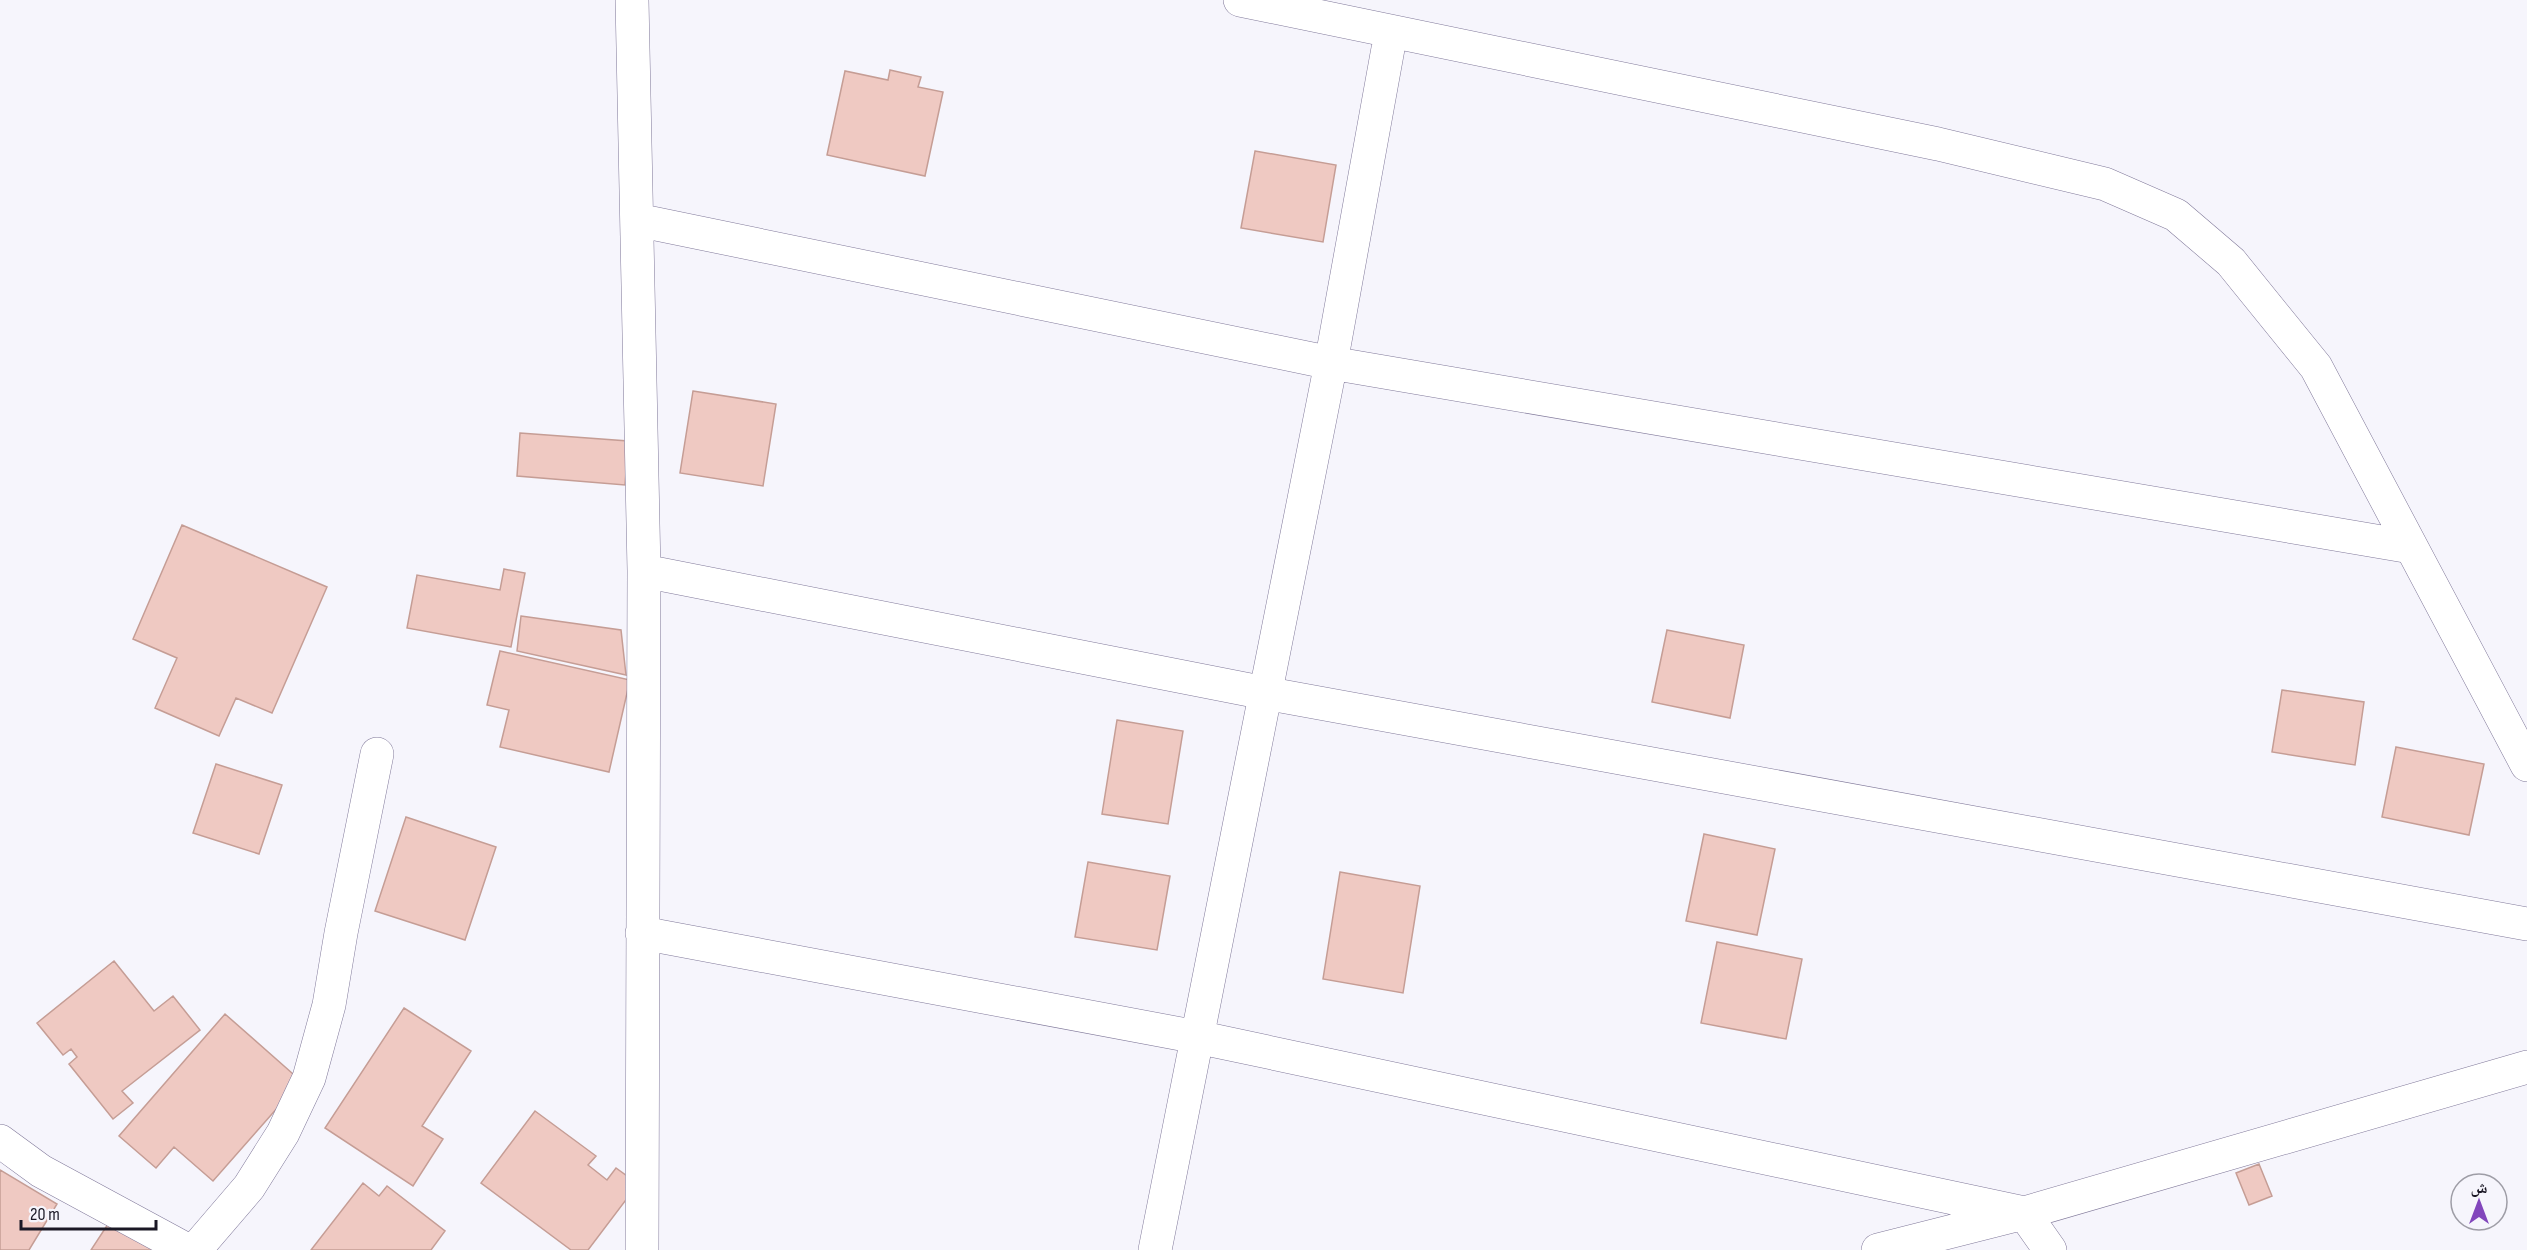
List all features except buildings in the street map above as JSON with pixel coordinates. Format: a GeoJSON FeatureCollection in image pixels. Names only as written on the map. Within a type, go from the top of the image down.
{"type":"FeatureCollection","features":[{"type":"Feature","properties":{"kind":"street"},"geometry":{"type":"LineString","coordinates":[[632,0],[644,571],[642,1250]]}},
{"type":"Feature","properties":{"kind":"street"},"geometry":{"type":"LineString","coordinates":[[1240,0],[1938,144],[2105,184],[2176,215],[2231,262],[2316,367],[2527,765]]}},
{"type":"Feature","properties":{"kind":"street"},"geometry":{"type":"LineString","coordinates":[[1155,1250],[1331,363],[1391,32]]}},
{"type":"Feature","properties":{"kind":"street"},"geometry":{"type":"LineString","coordinates":[[637,220],[1331,363],[2411,547]]}},
{"type":"Feature","properties":{"kind":"street"},"geometry":{"type":"LineString","coordinates":[[644,571],[1266,693],[2527,924]]}},
{"type":"Feature","properties":{"kind":"street"},"geometry":{"type":"LineString","coordinates":[[195,1250],[249,1187],[284,1132],[309,1078],[329,1005],[340,933],[377,754]]}},
{"type":"Feature","properties":{"kind":"street"},"geometry":{"type":"LineString","coordinates":[[642,933],[1197,1037],[2024,1213],[2050,1250]]}},
{"type":"Feature","properties":{"kind":"street"},"geometry":{"type":"LineString","coordinates":[[1878,1250],[2024,1213],[2527,1067]]}},
{"type":"Feature","properties":{"kind":"street"},"geometry":{"type":"LineString","coordinates":[[0,1141],[41,1171],[187,1250]]}}]}
